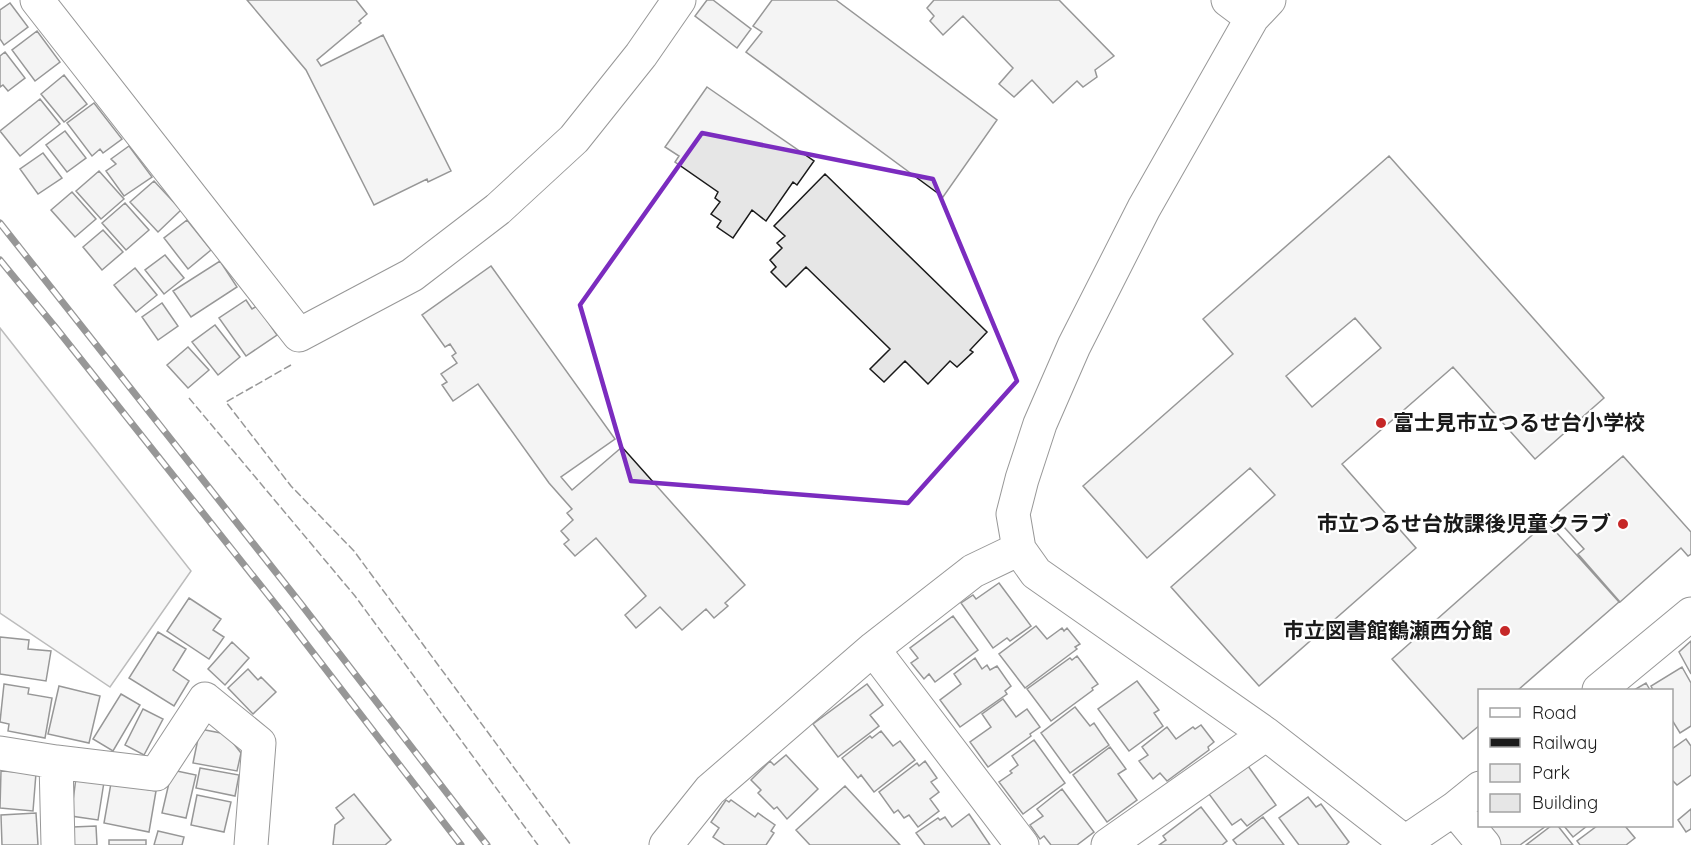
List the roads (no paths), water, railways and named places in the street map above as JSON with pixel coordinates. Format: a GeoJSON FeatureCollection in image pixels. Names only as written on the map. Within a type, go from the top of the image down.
{"type":"FeatureCollection","features":[{"type":"Feature","properties":{"kind":"street"},"geometry":{"type":"LineString","coordinates":[[37,0],[299,335],[412,275],[498,209],[574,139],[641,55],[679,0]]}},
{"type":"Feature","properties":{"kind":"street"},"geometry":{"type":"LineString","coordinates":[[1250,6],[1074,346],[1044,414],[1013,514],[1019,549],[1036,573],[1266,734],[1403,844],[1478,789]]}},
{"type":"Feature","properties":{"kind":"street"},"geometry":{"type":"LineString","coordinates":[[666,845],[710,790],[873,649],[973,571],[1019,549]]}},
{"type":"Feature","properties":{"kind":"street"},"geometry":{"type":"LineString","coordinates":[[1600,689],[1691,614]]}},
{"type":"Feature","properties":{"kind":"street"},"geometry":{"type":"LineString","coordinates":[[873,649],[1022,845]]}},
{"type":"Feature","properties":{"kind":"street"},"geometry":{"type":"LineString","coordinates":[[0,753],[156,774],[205,699],[259,743],[251,845]]}},
{"type":"Feature","properties":{"kind":"street"},"geometry":{"type":"LineString","coordinates":[[1108,845],[1266,734]]}},
{"type":"Feature","properties":{"kind":"street"},"geometry":{"type":"LineString","coordinates":[[56,762],[58,845]]}},
{"type":"Feature","properties":{"kind":"street"},"geometry":{"type":"LineString","coordinates":[[1454,808],[1484,845]]}},
{"type":"Feature","properties":{"kind":"railway"},"geometry":{"type":"LineString","coordinates":[[0,223],[301,604],[487,845]]}},
{"type":"Feature","properties":{"kind":"railway"},"geometry":{"type":"LineString","coordinates":[[0,260],[284,615],[461,845]]}},
{"type":"Feature","properties":{"kind":"place","name":"富士見市立つるせ台小学校"},"geometry":{"type":"Point","coordinates":[1381,423]}},
{"type":"Feature","properties":{"kind":"place","name":"市立つるせ台放課後児童クラブ"},"geometry":{"type":"Point","coordinates":[1623,524]}},
{"type":"Feature","properties":{"kind":"place","name":"市立図書館鶴瀬西分館"},"geometry":{"type":"Point","coordinates":[1505,631]}}]}
